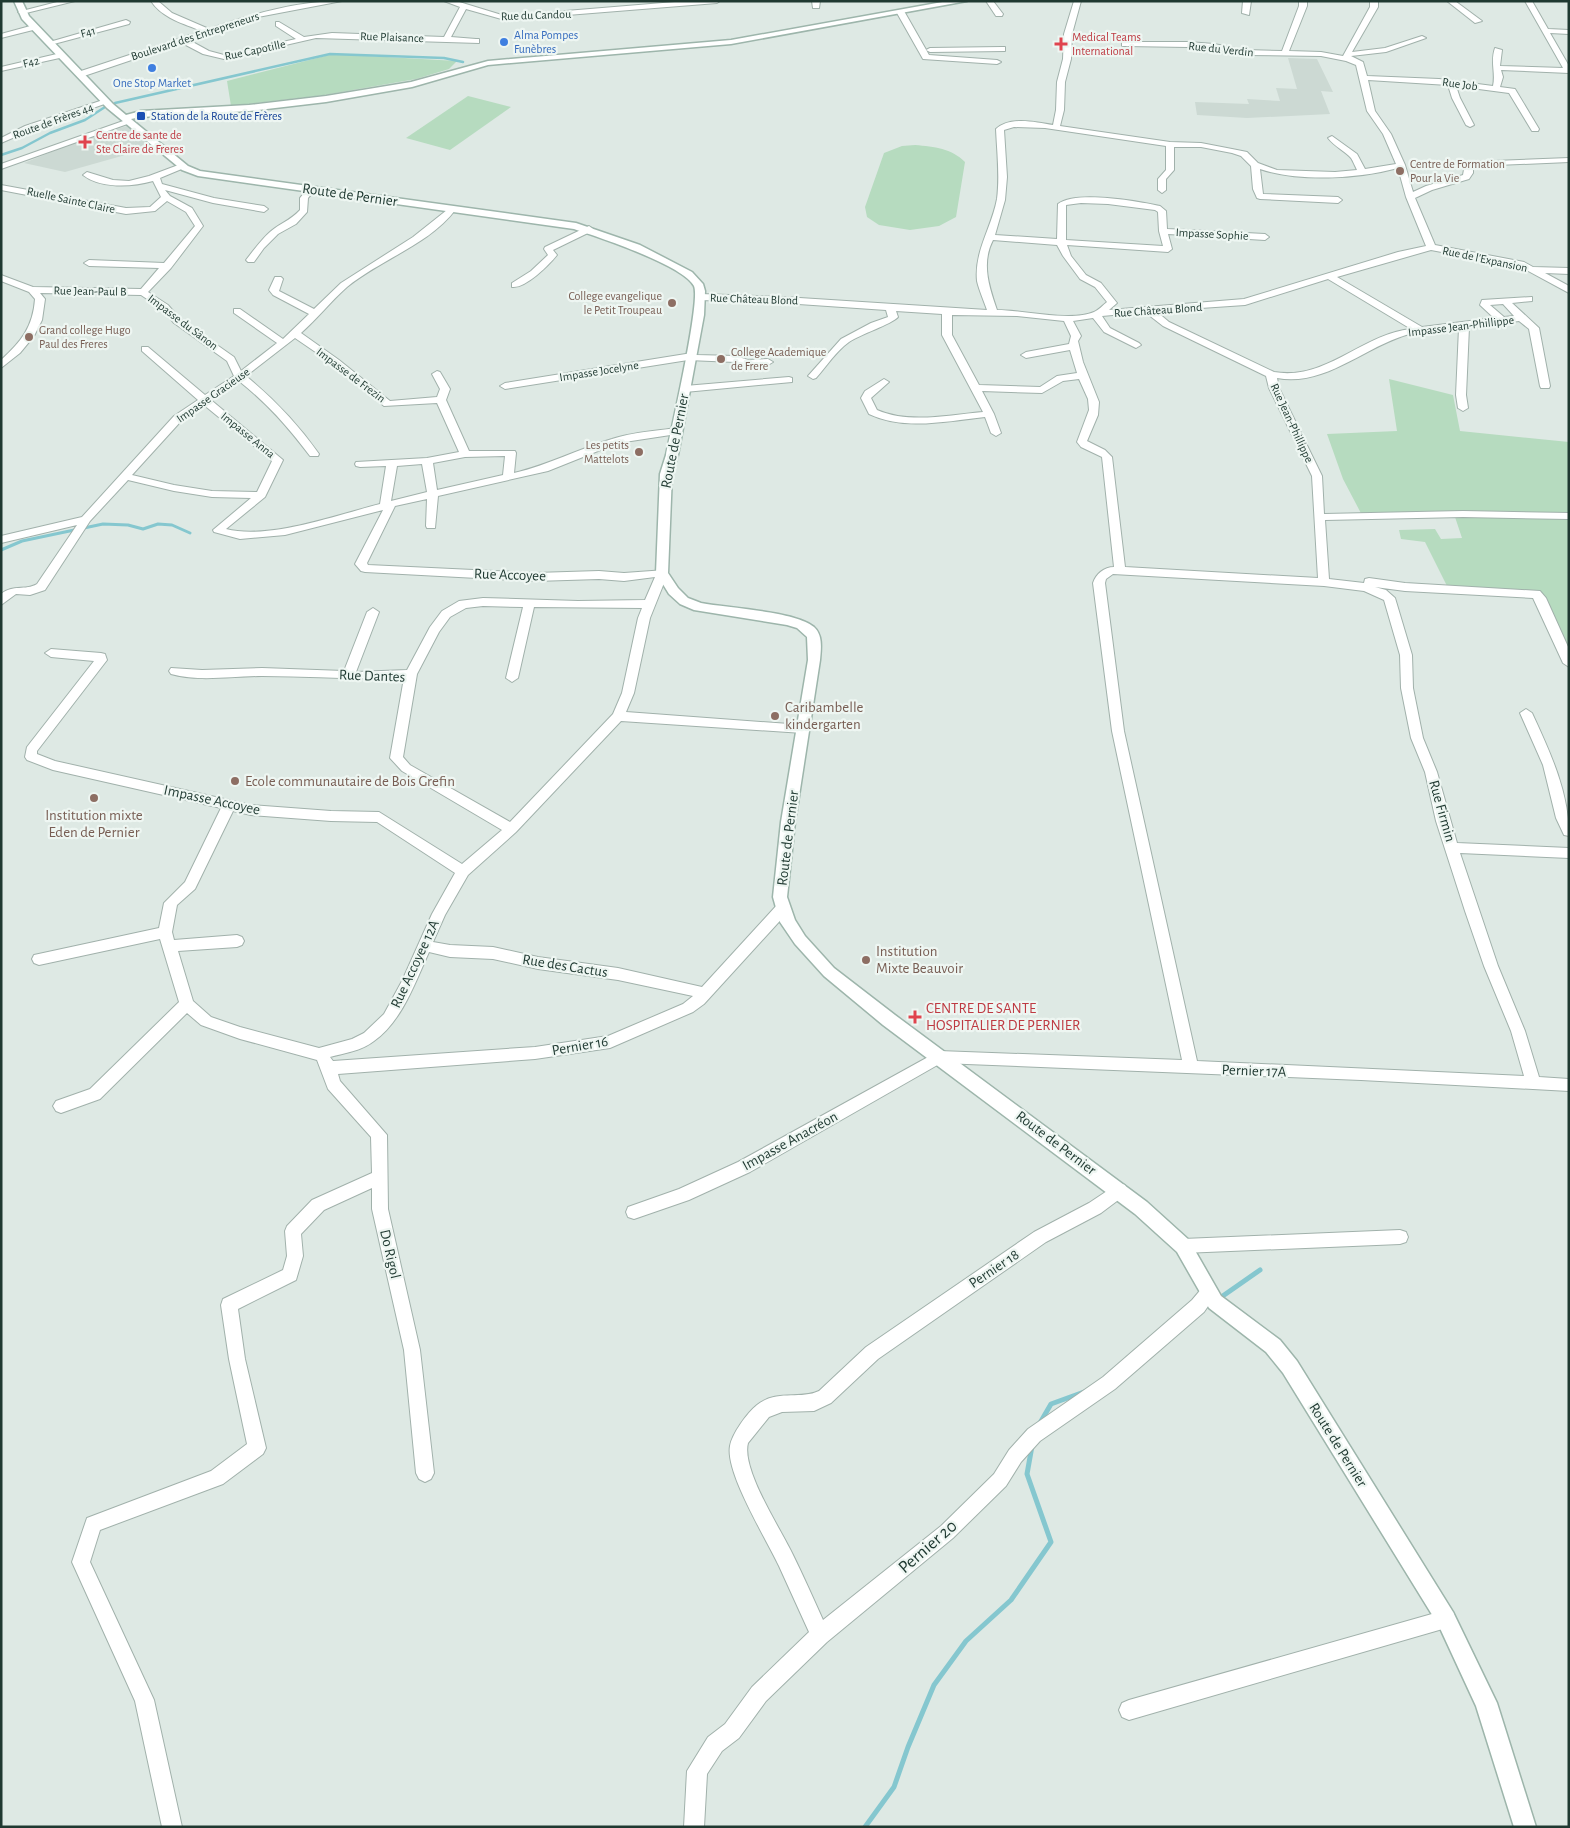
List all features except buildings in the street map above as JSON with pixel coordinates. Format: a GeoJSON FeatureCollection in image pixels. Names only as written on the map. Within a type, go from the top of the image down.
{"type":"FeatureCollection","features":[{"type":"Feature","properties":{"kind":"street","name":"Route de Pernier"},"geometry":{"type":"LineString","coordinates":[[18,1],[22,12],[34,27],[80,72],[106,102],[181,166],[198,173],[590,229],[637,247],[688,274],[698,284],[700,297],[692,357],[666,474],[662,573],[673,591],[684,601],[698,608],[793,622],[809,630],[815,640],[814,660],[788,822],[780,897],[782,909],[788,922],[800,940],[829,972],[889,1020],[1119,1190],[1183,1246],[1214,1302],[1273,1346],[1290,1367],[1446,1619],[1486,1703],[1524,1827]]}},
{"type":"Feature","properties":{"kind":"street"},"geometry":{"type":"LineString","coordinates":[[22,12],[72,1]]}},
{"type":"Feature","properties":{"kind":"street"},"geometry":{"type":"LineString","coordinates":[[154,1],[155,5],[163,10],[206,30]]}},
{"type":"Feature","properties":{"kind":"street","name":"Boulevard des Entrepreneurs"},"geometry":{"type":"LineString","coordinates":[[311,4],[322,1]]}},
{"type":"Feature","properties":{"kind":"street","name":"Boulevard des Entrepreneurs"},"geometry":{"type":"LineString","coordinates":[[80,72],[264,12],[339,1]]}},
{"type":"Feature","properties":{"kind":"street","name":"Rue du Candou"},"geometry":{"type":"LineString","coordinates":[[448,1],[505,18],[670,3],[717,1]]}},
{"type":"Feature","properties":{"kind":"street"},"geometry":{"type":"LineString","coordinates":[[568,1],[573,13]]}},
{"type":"Feature","properties":{"kind":"street"},"geometry":{"type":"LineString","coordinates":[[1,167],[141,114],[249,108],[326,99],[412,84],[488,63],[731,42],[963,1]]}},
{"type":"Feature","properties":{"kind":"street"},"geometry":{"type":"LineString","coordinates":[[989,1],[999,14]]}},
{"type":"Feature","properties":{"kind":"street"},"geometry":{"type":"LineString","coordinates":[[1056,127],[1060,110],[1061,82],[1067,59],[1068,34],[1078,1]]}},
{"type":"Feature","properties":{"kind":"street"},"geometry":{"type":"LineString","coordinates":[[1246,1],[1246,13]]}},
{"type":"Feature","properties":{"kind":"street"},"geometry":{"type":"LineString","coordinates":[[1284,54],[1303,6],[1303,1]]}},
{"type":"Feature","properties":{"kind":"street"},"geometry":{"type":"LineString","coordinates":[[1374,1],[1372,12],[1347,56],[1360,64],[1371,111],[1387,134],[1401,165],[1410,196],[1431,247]]}},
{"type":"Feature","properties":{"kind":"street"},"geometry":{"type":"LineString","coordinates":[[1450,1],[1478,21]]}},
{"type":"Feature","properties":{"kind":"street"},"geometry":{"type":"LineString","coordinates":[[1528,1],[1568,71]]}},
{"type":"Feature","properties":{"kind":"street","name":"Rue Plaisance"},"geometry":{"type":"LineString","coordinates":[[302,40],[332,35],[446,39],[464,7]]}},
{"type":"Feature","properties":{"kind":"street"},"geometry":{"type":"LineString","coordinates":[[901,13],[922,50],[929,58],[997,62]]}},
{"type":"Feature","properties":{"kind":"street","name":"F41"},"geometry":{"type":"LineString","coordinates":[[50,43],[126,22]]}},
{"type":"Feature","properties":{"kind":"street"},"geometry":{"type":"LineString","coordinates":[[278,24],[302,40]]}},
{"type":"Feature","properties":{"kind":"street"},"geometry":{"type":"LineString","coordinates":[[1268,52],[1295,25]]}},
{"type":"Feature","properties":{"kind":"street"},"geometry":{"type":"LineString","coordinates":[[1,36],[34,27]]}},
{"type":"Feature","properties":{"kind":"street","name":"Boulevard des Entrepreneurs"},"geometry":{"type":"LineString","coordinates":[[134,54],[183,40],[206,30]]}},
{"type":"Feature","properties":{"kind":"street"},"geometry":{"type":"LineString","coordinates":[[1546,31],[1569,32]]}},
{"type":"Feature","properties":{"kind":"street","name":"Rue du Verdin"},"geometry":{"type":"LineString","coordinates":[[1125,44],[1188,45],[1249,53],[1268,52],[1347,56],[1396,48],[1422,38]]}},
{"type":"Feature","properties":{"kind":"street"},"geometry":{"type":"LineString","coordinates":[[446,39],[476,41]]}},
{"type":"Feature","properties":{"kind":"street","name":"Rue Capotille"},"geometry":{"type":"LineString","coordinates":[[183,40],[214,57],[220,58],[302,40]]}},
{"type":"Feature","properties":{"kind":"street"},"geometry":{"type":"LineString","coordinates":[[922,50],[1002,49]]}},
{"type":"Feature","properties":{"kind":"street"},"geometry":{"type":"LineString","coordinates":[[1496,88],[1499,77],[1495,63],[1498,50]]}},
{"type":"Feature","properties":{"kind":"street","name":"F42"},"geometry":{"type":"LineString","coordinates":[[1,69],[62,55]]}},
{"type":"Feature","properties":{"kind":"street"},"geometry":{"type":"LineString","coordinates":[[1497,68],[1568,71]]}},
{"type":"Feature","properties":{"kind":"street","name":"Rue Job"},"geometry":{"type":"LineString","coordinates":[[1364,78],[1451,82],[1512,90],[1535,129]]}},
{"type":"Feature","properties":{"kind":"street"},"geometry":{"type":"LineString","coordinates":[[1451,82],[1456,98],[1470,125]]}},
{"type":"Feature","properties":{"kind":"street","name":"Route de Frères 44"},"geometry":{"type":"LineString","coordinates":[[1,141],[28,128],[106,102]]}},
{"type":"Feature","properties":{"kind":"street"},"geometry":{"type":"LineString","coordinates":[[993,313],[982,281],[984,249],[990,237],[1001,200],[1003,177],[1000,129],[1008,124],[1056,127],[1070,131],[1170,144],[1202,145],[1244,154],[1255,166],[1276,172],[1335,175],[1401,165]]}},
{"type":"Feature","properties":{"kind":"street"},"geometry":{"type":"LineString","coordinates":[[1332,138],[1339,146],[1354,156],[1362,171]]}},
{"type":"Feature","properties":{"kind":"street"},"geometry":{"type":"LineString","coordinates":[[1162,190],[1162,179],[1170,170],[1170,144]]}},
{"type":"Feature","properties":{"kind":"street"},"geometry":{"type":"LineString","coordinates":[[1410,196],[1466,177],[1469,173],[1469,164],[1569,160]]}},
{"type":"Feature","properties":{"kind":"street"},"geometry":{"type":"LineString","coordinates":[[87,176],[120,183],[136,182],[155,177],[181,166]]}},
{"type":"Feature","properties":{"kind":"street"},"geometry":{"type":"LineString","coordinates":[[1255,166],[1257,188],[1260,196],[1338,200]]}},
{"type":"Feature","properties":{"kind":"street"},"geometry":{"type":"LineString","coordinates":[[155,177],[166,197]]}},
{"type":"Feature","properties":{"kind":"street"},"geometry":{"type":"LineString","coordinates":[[160,186],[212,200],[264,209]]}},
{"type":"Feature","properties":{"kind":"street","name":"Ruelle Sainte Claire"},"geometry":{"type":"LineString","coordinates":[[1,187],[126,211],[152,209],[166,197]]}},
{"type":"Feature","properties":{"kind":"street"},"geometry":{"type":"LineString","coordinates":[[251,260],[261,246],[275,232],[292,222],[304,210],[304,198],[312,189]]}},
{"type":"Feature","properties":{"kind":"street","name":"Rue Jean-Paul B"},"geometry":{"type":"LineString","coordinates":[[32,290],[143,292],[168,266],[199,226],[194,214],[187,207],[166,197]]}},
{"type":"Feature","properties":{"kind":"street"},"geometry":{"type":"LineString","coordinates":[[1136,345],[1107,330],[1096,316],[1112,304],[1098,285],[1083,277],[1066,256],[1061,243],[1062,204],[1066,202],[1096,201],[1162,211],[1163,231]]}},
{"type":"Feature","properties":{"kind":"street","name":"Impasse Gracieuse"},"geometry":{"type":"LineString","coordinates":[[1,600],[8,592],[13,590],[33,591],[41,587],[86,519],[178,418],[295,334],[344,285],[416,239],[446,216],[452,208]]}},
{"type":"Feature","properties":{"kind":"street"},"geometry":{"type":"LineString","coordinates":[[515,286],[534,274],[553,255],[548,250],[590,229]]}},
{"type":"Feature","properties":{"kind":"street","name":"Impasse Sophie"},"geometry":{"type":"LineString","coordinates":[[990,237],[1149,250],[1168,249],[1163,231],[1265,237]]}},
{"type":"Feature","properties":{"kind":"street","name":"Rue de l'Expansion"},"geometry":{"type":"LineString","coordinates":[[1431,247],[1524,266],[1532,270],[1568,272]]}},
{"type":"Feature","properties":{"kind":"street","name":"Rue Château Blond"},"geometry":{"type":"LineString","coordinates":[[700,297],[784,300],[947,312],[1037,314],[1067,319],[1126,310],[1245,302],[1431,247]]}},
{"type":"Feature","properties":{"kind":"street"},"geometry":{"type":"LineString","coordinates":[[89,263],[168,266]]}},
{"type":"Feature","properties":{"kind":"street"},"geometry":{"type":"LineString","coordinates":[[1532,270],[1569,290]]}},
{"type":"Feature","properties":{"kind":"street"},"geometry":{"type":"LineString","coordinates":[[1329,276],[1420,330]]}},
{"type":"Feature","properties":{"kind":"street"},"geometry":{"type":"LineString","coordinates":[[1,278],[32,290],[40,299],[40,314],[26,343],[1,365]]}},
{"type":"Feature","properties":{"kind":"street"},"geometry":{"type":"LineString","coordinates":[[278,279],[274,290],[276,293],[316,314]]}},
{"type":"Feature","properties":{"kind":"street","name":"Impasse du Sânon"},"geometry":{"type":"LineString","coordinates":[[143,292],[164,307],[177,321],[231,359],[239,376],[268,399],[293,426],[314,454]]}},
{"type":"Feature","properties":{"kind":"street","name":"Impasse Jean-Phillippe"},"geometry":{"type":"LineString","coordinates":[[1505,301],[1529,298]]}},
{"type":"Feature","properties":{"kind":"street"},"geometry":{"type":"LineString","coordinates":[[1501,320],[1485,305],[1485,302],[1505,301]]}},
{"type":"Feature","properties":{"kind":"street","name":"Impasse Jean-Phillippe"},"geometry":{"type":"LineString","coordinates":[[1505,301],[1522,318]]}},
{"type":"Feature","properties":{"kind":"street"},"geometry":{"type":"LineString","coordinates":[[814,376],[844,341],[874,325],[891,319],[893,316],[890,308]]}},
{"type":"Feature","properties":{"kind":"street","name":"Rue Jean-Phillippe"},"geometry":{"type":"LineString","coordinates":[[1147,309],[1166,324],[1271,374],[1274,388],[1317,476],[1324,580]]}},
{"type":"Feature","properties":{"kind":"street"},"geometry":{"type":"LineString","coordinates":[[237,310],[283,343]]}},
{"type":"Feature","properties":{"kind":"street"},"geometry":{"type":"LineString","coordinates":[[947,312],[947,335],[976,388],[996,433]]}},
{"type":"Feature","properties":{"kind":"street"},"geometry":{"type":"LineString","coordinates":[[1522,318],[1534,328],[1545,386]]}},
{"type":"Feature","properties":{"kind":"street","name":"Impasse Jean-Phillippe"},"geometry":{"type":"LineString","coordinates":[[1271,374],[1276,376],[1302,375],[1318,372],[1374,347],[1392,336],[1420,330],[1522,318]]}},
{"type":"Feature","properties":{"kind":"street"},"geometry":{"type":"LineString","coordinates":[[1067,319],[1076,336],[1073,341],[1077,361],[1092,392],[1094,405],[1093,415],[1083,434],[1082,442],[1087,446],[1100,450],[1107,457],[1120,570]]}},
{"type":"Feature","properties":{"kind":"street"},"geometry":{"type":"LineString","coordinates":[[1463,408],[1461,395],[1464,325]]}},
{"type":"Feature","properties":{"kind":"street","name":"Impasse de Frezin"},"geometry":{"type":"LineString","coordinates":[[295,334],[336,362],[388,404],[441,400]]}},
{"type":"Feature","properties":{"kind":"street"},"geometry":{"type":"LineString","coordinates":[[1026,355],[1074,346]]}},
{"type":"Feature","properties":{"kind":"street","name":"Impasse Anna"},"geometry":{"type":"LineString","coordinates":[[145,349],[278,460],[261,495],[218,530],[240,536],[285,532],[388,505]]}},
{"type":"Feature","properties":{"kind":"street","name":"Impasse Jocelyne"},"geometry":{"type":"LineString","coordinates":[[505,386],[692,357],[736,358],[747,363],[768,362]]}},
{"type":"Feature","properties":{"kind":"street"},"geometry":{"type":"LineString","coordinates":[[437,374],[445,389],[441,400],[452,428],[466,454]]}},
{"type":"Feature","properties":{"kind":"street"},"geometry":{"type":"LineString","coordinates":[[976,388],[1042,390],[1060,378],[1084,375]]}},
{"type":"Feature","properties":{"kind":"street"},"geometry":{"type":"LineString","coordinates":[[685,388],[789,380]]}},
{"type":"Feature","properties":{"kind":"street"},"geometry":{"type":"LineString","coordinates":[[884,382],[869,393],[866,398],[870,408],[881,416],[896,419],[925,420],[989,414]]}},
{"type":"Feature","properties":{"kind":"street"},"geometry":{"type":"LineString","coordinates":[[392,462],[388,505],[556,466],[615,441],[636,436],[677,431]]}},
{"type":"Feature","properties":{"kind":"street"},"geometry":{"type":"LineString","coordinates":[[360,464],[427,461],[466,454],[511,453],[508,477]]}},
{"type":"Feature","properties":{"kind":"street"},"geometry":{"type":"LineString","coordinates":[[427,461],[433,495],[430,526]]}},
{"type":"Feature","properties":{"kind":"street"},"geometry":{"type":"LineString","coordinates":[[125,476],[174,488],[212,494],[261,495]]}},
{"type":"Feature","properties":{"kind":"street","name":"Rue Accoyee"},"geometry":{"type":"LineString","coordinates":[[388,505],[361,564],[365,568],[535,577],[599,575],[624,577],[662,573]]}},
{"type":"Feature","properties":{"kind":"street"},"geometry":{"type":"LineString","coordinates":[[1320,516],[1463,514],[1569,516]]}},
{"type":"Feature","properties":{"kind":"street"},"geometry":{"type":"LineString","coordinates":[[1,540],[86,519]]}},
{"type":"Feature","properties":{"kind":"street"},"geometry":{"type":"LineString","coordinates":[[1191,1068],[1118,730],[1099,583],[1102,577],[1110,570],[1120,570],[1324,580],[1406,587],[1536,594],[1540,598],[1569,663]]}},
{"type":"Feature","properties":{"kind":"street","name":"Rue Accoyee 12A"},"geometry":{"type":"LineString","coordinates":[[319,1054],[356,1044],[369,1037],[390,1018],[439,914],[463,871],[511,829],[618,716],[628,693],[648,604],[662,573]]}},
{"type":"Feature","properties":{"kind":"street","name":"Rue Firmin"},"geometry":{"type":"LineString","coordinates":[[1324,580],[1365,587],[1382,592],[1388,598],[1406,656],[1407,688],[1417,738],[1431,772],[1472,911],[1491,966],[1518,1031],[1534,1084]]}},
{"type":"Feature","properties":{"kind":"street"},"geometry":{"type":"LineString","coordinates":[[411,674],[434,630],[446,614],[463,604],[483,602],[648,604]]}},
{"type":"Feature","properties":{"kind":"street"},"geometry":{"type":"LineString","coordinates":[[512,678],[529,604]]}},
{"type":"Feature","properties":{"kind":"street"},"geometry":{"type":"LineString","coordinates":[[348,675],[372,612]]}},
{"type":"Feature","properties":{"kind":"street","name":"Impasse Accoyee"},"geometry":{"type":"LineString","coordinates":[[51,653],[101,657],[101,660],[79,691],[31,750],[31,757],[53,765],[251,810],[331,816],[379,817],[463,871]]}},
{"type":"Feature","properties":{"kind":"street","name":"Rue Dantes"},"geometry":{"type":"LineString","coordinates":[[176,672],[202,674],[262,672],[348,675],[411,674],[396,758],[406,768],[511,829]]}},
{"type":"Feature","properties":{"kind":"street"},"geometry":{"type":"LineString","coordinates":[[1526,713],[1549,765],[1563,818],[1569,831]]}},
{"type":"Feature","properties":{"kind":"street"},"geometry":{"type":"LineString","coordinates":[[618,716],[803,729]]}},
{"type":"Feature","properties":{"kind":"street"},"geometry":{"type":"LineString","coordinates":[[230,805],[190,885],[172,903],[167,939],[187,1004],[206,1021],[240,1033],[319,1054]]}},
{"type":"Feature","properties":{"kind":"street"},"geometry":{"type":"LineString","coordinates":[[1453,848],[1569,853]]}},
{"type":"Feature","properties":{"kind":"street","name":"Pernier 16"},"geometry":{"type":"LineString","coordinates":[[329,1068],[535,1053],[610,1042],[688,1008],[706,993],[782,909]]}},
{"type":"Feature","properties":{"kind":"street"},"geometry":{"type":"LineString","coordinates":[[39,959],[167,939],[237,941]]}},
{"type":"Feature","properties":{"kind":"street","name":"Rue des Cactus"},"geometry":{"type":"LineString","coordinates":[[424,946],[450,951],[493,953],[538,963],[618,974],[706,993]]}},
{"type":"Feature","properties":{"kind":"street"},"geometry":{"type":"LineString","coordinates":[[62,1106],[95,1094],[187,1004]]}},
{"type":"Feature","properties":{"kind":"street","name":"Do Rigol"},"geometry":{"type":"LineString","coordinates":[[319,1054],[329,1068],[333,1084],[379,1135],[380,1209],[412,1350],[425,1472]]}},
{"type":"Feature","properties":{"kind":"street","name":"Pernier 17A"},"geometry":{"type":"LineString","coordinates":[[939,1056],[1569,1085]]}},
{"type":"Feature","properties":{"kind":"street","name":"Impasse Anacréon"},"geometry":{"type":"LineString","coordinates":[[634,1212],[683,1195],[744,1167],[939,1056]]}},
{"type":"Feature","properties":{"kind":"street"},"geometry":{"type":"LineString","coordinates":[[172,1827],[144,1700],[81,1562],[93,1524],[217,1478],[257,1448],[237,1360],[230,1305],[290,1275],[295,1256],[293,1231],[318,1205],[379,1177]]}},
{"type":"Feature","properties":{"kind":"street","name":"Pernier 18"},"geometry":{"type":"LineString","coordinates":[[820,1635],[785,1558],[751,1493],[741,1466],[738,1448],[741,1438],[763,1411],[781,1403],[814,1402],[825,1397],[872,1353],[1033,1242],[1095,1208],[1119,1190]]}},
{"type":"Feature","properties":{"kind":"street"},"geometry":{"type":"LineString","coordinates":[[1183,1246],[1400,1237]]}},
{"type":"Feature","properties":{"kind":"street","name":"Pernier 20"},"geometry":{"type":"LineString","coordinates":[[694,1827],[697,1771],[715,1744],[732,1731],[759,1694],[820,1635],[947,1532],[1000,1480],[1015,1456],[1034,1435],[1109,1383],[1198,1306],[1209,1293]]}},
{"type":"Feature","properties":{"kind":"street"},"geometry":{"type":"LineString","coordinates":[[1129,1710],[1446,1619]]}},
{"type":"Feature","properties":{"kind":"shaded area"},"geometry":{"type":"Polygon","coordinates":[[[1288,58],[1317,59],[1333,92],[1321,91],[1330,114],[1247,118],[1197,115],[1195,102],[1249,104],[1247,99],[1280,101],[1276,88],[1297,89],[1288,58]]]}},
{"type":"Feature","properties":{"kind":"shaded area"},"geometry":{"type":"Polygon","coordinates":[[[130,125],[157,146],[65,172],[24,163],[81,140],[130,125]]]}},
{"type":"Feature","properties":{"kind":"green space"},"geometry":{"type":"Polygon","coordinates":[[[333,54],[457,61],[449,69],[416,79],[324,95],[231,106],[227,81],[333,54]]]}},
{"type":"Feature","properties":{"kind":"green space"},"geometry":{"type":"Polygon","coordinates":[[[468,96],[511,107],[450,150],[406,138],[468,96]]]}},
{"type":"Feature","properties":{"kind":"green space"},"geometry":{"type":"Polygon","coordinates":[[[915,145],[948,151],[965,162],[956,217],[939,226],[910,230],[879,225],[867,217],[865,207],[884,153],[902,146],[915,145]]]}},
{"type":"Feature","properties":{"kind":"green space"},"geometry":{"type":"Polygon","coordinates":[[[1389,379],[1453,395],[1460,431],[1569,442],[1569,649],[1559,648],[1539,591],[1493,591],[1447,586],[1425,542],[1401,539],[1399,530],[1435,529],[1441,539],[1462,538],[1454,514],[1364,519],[1343,479],[1327,434],[1397,431],[1389,379]]]}},
{"type":"Feature","properties":{"kind":"waterway"},"geometry":{"type":"LineString","coordinates":[[115,103],[330,54],[444,58],[463,62]]}},
{"type":"Feature","properties":{"kind":"waterway"},"geometry":{"type":"LineString","coordinates":[[1,155],[22,148],[50,133],[85,120],[105,107]]}},
{"type":"Feature","properties":{"kind":"waterway"},"geometry":{"type":"LineString","coordinates":[[1,550],[22,541],[103,524],[128,525],[143,529],[158,524],[172,525],[190,533]]}},
{"type":"Feature","properties":{"kind":"waterway"},"geometry":{"type":"LineString","coordinates":[[1217,1300],[1260,1270]]}},
{"type":"Feature","properties":{"kind":"waterway"},"geometry":{"type":"LineString","coordinates":[[1040,1423],[1051,1404],[1084,1392]]}},
{"type":"Feature","properties":{"kind":"waterway"},"geometry":{"type":"LineString","coordinates":[[865,1827],[894,1787],[908,1747],[934,1685],[966,1641],[1011,1600],[1051,1542],[1027,1474],[1032,1446]]}},
{"type":"Feature","properties":{"kind":"place","name":"Alma Pompes Funèbres"},"geometry":{"type":"Point","coordinates":[504,42]}},
{"type":"Feature","properties":{"kind":"place","name":"Medical Teams International"},"geometry":{"type":"Point","coordinates":[1061,44]}},
{"type":"Feature","properties":{"kind":"place","name":"One Stop Market"},"geometry":{"type":"Point","coordinates":[152,68]}},
{"type":"Feature","properties":{"kind":"place","name":"Station de la Route de Frères"},"geometry":{"type":"Point","coordinates":[141,116]}},
{"type":"Feature","properties":{"kind":"place","name":"Centre de sante de Ste Claire de Freres"},"geometry":{"type":"Point","coordinates":[85,142]}},
{"type":"Feature","properties":{"kind":"place","name":"Centre de Formation Pour la Vie"},"geometry":{"type":"Point","coordinates":[1400,171]}},
{"type":"Feature","properties":{"kind":"place","name":"College evangelique le Petit Troupeau"},"geometry":{"type":"Point","coordinates":[672,303]}},
{"type":"Feature","properties":{"kind":"place","name":"Grand college Hugo Paul des Freres"},"geometry":{"type":"Point","coordinates":[29,337]}},
{"type":"Feature","properties":{"kind":"place","name":"College Academique de Frere"},"geometry":{"type":"Point","coordinates":[721,359]}},
{"type":"Feature","properties":{"kind":"place","name":"Les petits Mattelots"},"geometry":{"type":"Point","coordinates":[639,452]}},
{"type":"Feature","properties":{"kind":"place","name":"Caribambelle kindergarten"},"geometry":{"type":"Point","coordinates":[775,716]}},
{"type":"Feature","properties":{"kind":"place","name":"Ecole communautaire de Bois Grefin"},"geometry":{"type":"Point","coordinates":[235,781]}},
{"type":"Feature","properties":{"kind":"place","name":"Institution mixte Eden de Pernier"},"geometry":{"type":"Point","coordinates":[94,798]}},
{"type":"Feature","properties":{"kind":"place","name":"Institution Mixte Beauvoir"},"geometry":{"type":"Point","coordinates":[866,960]}},
{"type":"Feature","properties":{"kind":"place","name":"CENTRE DE SANTE HOSPITALIER DE PERNIER"},"geometry":{"type":"Point","coordinates":[915,1017]}}]}
